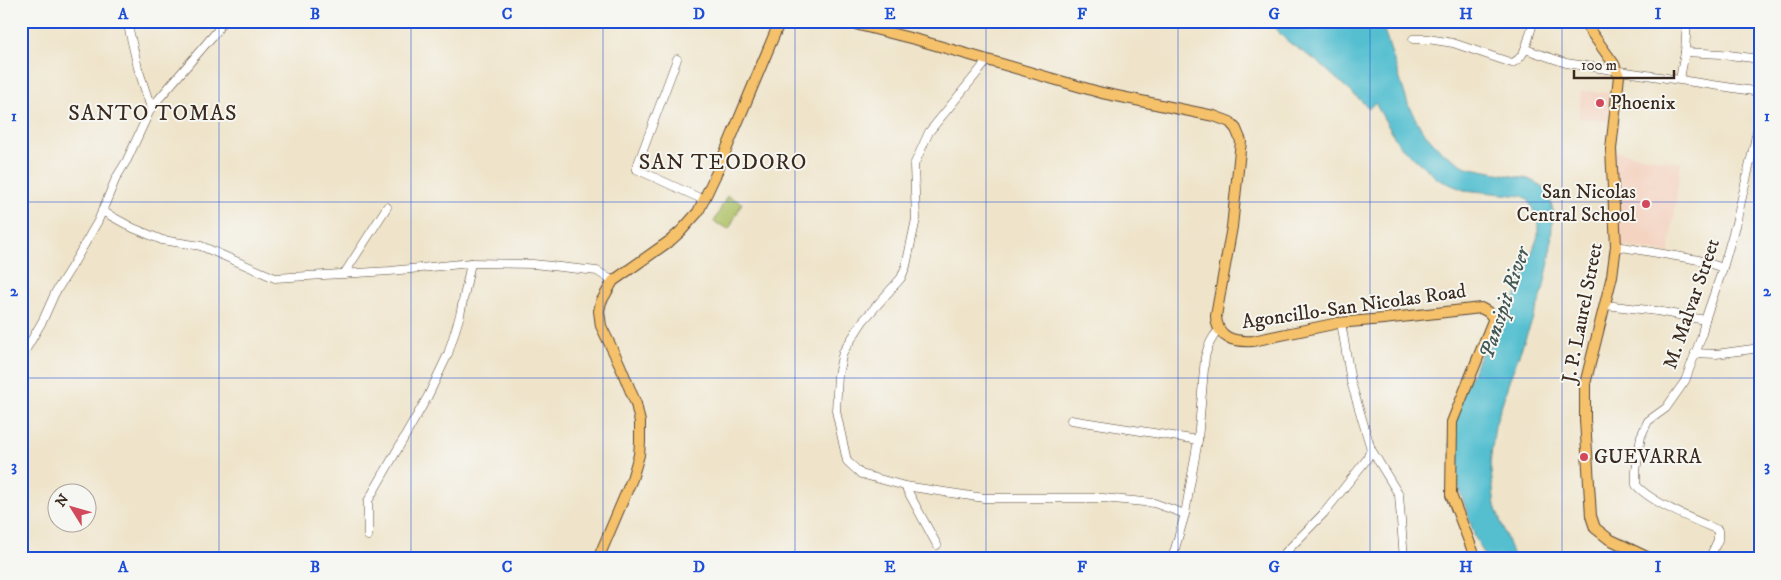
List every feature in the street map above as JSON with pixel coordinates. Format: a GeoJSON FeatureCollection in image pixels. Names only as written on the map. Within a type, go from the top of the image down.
{"type":"FeatureCollection","features":[{"type":"Feature","properties":{"kind":"main road"},"geometry":{"type":"LineString","coordinates":[[598,559],[632,479],[639,455],[640,442],[640,422],[636,404],[619,363],[604,334],[599,317],[601,302],[613,281],[681,231],[698,212],[780,21]]}},
{"type":"Feature","properties":{"kind":"main road","name":"Agoncillo-San Nicolas Road"},"geometry":{"type":"LineString","coordinates":[[843,21],[918,40],[1102,93],[1214,116],[1230,122],[1239,136],[1240,153],[1232,227],[1217,307],[1219,330],[1228,338],[1242,342],[1341,322],[1481,308],[1488,312],[1494,318],[1452,422],[1451,495],[1476,559]]}},
{"type":"Feature","properties":{"kind":"main road"},"geometry":{"type":"LineString","coordinates":[[1582,21],[1618,71]]}},
{"type":"Feature","properties":{"kind":"main road","name":"J. P. Laurel Street"},"geometry":{"type":"LineString","coordinates":[[1618,71],[1611,149],[1616,246],[1612,276],[1585,384],[1584,420],[1591,516],[1595,528],[1609,539],[1651,559]]}},
{"type":"Feature","properties":{"kind":"street"},"geometry":{"type":"LineString","coordinates":[[128,21],[138,68],[151,108]]}},
{"type":"Feature","properties":{"kind":"street"},"geometry":{"type":"LineString","coordinates":[[21,358],[43,320],[55,293],[102,211],[151,108],[217,31],[223,21]]}},
{"type":"Feature","properties":{"kind":"street"},"geometry":{"type":"LineString","coordinates":[[1413,39],[1453,43],[1512,63],[1517,61],[1525,49],[1534,21]]}},
{"type":"Feature","properties":{"kind":"street"},"geometry":{"type":"LineString","coordinates":[[1680,79],[1685,52],[1687,21]]}},
{"type":"Feature","properties":{"kind":"street"},"geometry":{"type":"LineString","coordinates":[[1525,49],[1566,63],[1760,92]]}},
{"type":"Feature","properties":{"kind":"street"},"geometry":{"type":"LineString","coordinates":[[1685,52],[1760,59]]}},
{"type":"Feature","properties":{"kind":"street"},"geometry":{"type":"LineString","coordinates":[[677,59],[636,169],[704,200]]}},
{"type":"Feature","properties":{"kind":"street"},"geometry":{"type":"LineString","coordinates":[[987,61],[929,132],[914,165],[916,219],[906,266],[901,278],[864,321],[843,352],[838,375],[836,411],[847,461],[861,474],[905,486],[984,498],[1112,499],[1154,503],[1185,514]]}},
{"type":"Feature","properties":{"kind":"street","name":"M. Malvar Street"},"geometry":{"type":"LineString","coordinates":[[1709,559],[1718,540],[1718,530],[1643,493],[1636,484],[1636,471],[1641,436],[1648,421],[1666,408],[1685,381],[1695,353],[1723,268],[1746,184],[1760,116]]}},
{"type":"Feature","properties":{"kind":"street"},"geometry":{"type":"LineString","coordinates":[[344,274],[387,207]]}},
{"type":"Feature","properties":{"kind":"street"},"geometry":{"type":"LineString","coordinates":[[102,211],[133,228],[162,240],[201,246],[274,278],[390,271],[471,263],[533,264],[597,271],[613,281]]}},
{"type":"Feature","properties":{"kind":"street"},"geometry":{"type":"LineString","coordinates":[[1616,246],[1699,260],[1723,268]]}},
{"type":"Feature","properties":{"kind":"street"},"geometry":{"type":"LineString","coordinates":[[368,536],[368,501],[428,396],[448,354],[460,314],[471,263]]}},
{"type":"Feature","properties":{"kind":"street"},"geometry":{"type":"LineString","coordinates":[[1605,305],[1657,311],[1705,320]]}},
{"type":"Feature","properties":{"kind":"street"},"geometry":{"type":"LineString","coordinates":[[1341,322],[1351,382],[1371,449],[1399,494],[1404,559]]}},
{"type":"Feature","properties":{"kind":"street"},"geometry":{"type":"LineString","coordinates":[[1172,559],[1185,514],[1198,440],[1205,357],[1208,344],[1219,330]]}},
{"type":"Feature","properties":{"kind":"street"},"geometry":{"type":"LineString","coordinates":[[1695,353],[1716,354],[1760,348]]}},
{"type":"Feature","properties":{"kind":"street"},"geometry":{"type":"LineString","coordinates":[[1071,420],[1198,440]]}},
{"type":"Feature","properties":{"kind":"street"},"geometry":{"type":"LineString","coordinates":[[1280,559],[1324,513],[1367,459],[1371,449]]}},
{"type":"Feature","properties":{"kind":"street"},"geometry":{"type":"LineString","coordinates":[[905,486],[937,545]]}},
{"type":"Feature","properties":{"kind":"shaded area"},"geometry":{"type":"Polygon","coordinates":[[[1581,91],[1612,93],[1609,121],[1579,118],[1581,91]]]}},
{"type":"Feature","properties":{"kind":"shaded area","name":"San Nicolas Central School"},"geometry":{"type":"Polygon","coordinates":[[[1613,151],[1681,163],[1669,253],[1620,246],[1613,151]]]}},
{"type":"Feature","properties":{"kind":"green space"},"geometry":{"type":"Polygon","coordinates":[[[727,196],[742,203],[729,229],[714,222],[727,196]]]}},
{"type":"Feature","properties":{"kind":"water"},"geometry":{"type":"Polygon","coordinates":[[[1273,21],[1381,21],[1409,107],[1422,130],[1443,153],[1466,167],[1528,179],[1539,184],[1548,192],[1553,211],[1550,257],[1542,295],[1510,378],[1495,426],[1490,463],[1495,506],[1514,559],[1487,559],[1475,537],[1458,485],[1450,445],[1453,414],[1481,354],[1490,347],[1517,294],[1538,236],[1538,220],[1529,201],[1523,196],[1464,190],[1439,180],[1399,145],[1375,103],[1369,108],[1319,63],[1281,35],[1273,21]]]}},
{"type":"Feature","properties":{"kind":"place","name":"Phoenix"},"geometry":{"type":"Point","coordinates":[1600,103]}},
{"type":"Feature","properties":{"kind":"place","name":"San Nicolas Central School"},"geometry":{"type":"Point","coordinates":[1646,204]}},
{"type":"Feature","properties":{"kind":"place","name":"GUEVARRA"},"geometry":{"type":"Point","coordinates":[1584,457]}},
{"type":"Feature","properties":{"kind":"district","name":"SANTO TOMAS"},"geometry":{"type":"Point","coordinates":[153,113]}},
{"type":"Feature","properties":{"kind":"district","name":"SAN TEODORO"},"geometry":{"type":"Point","coordinates":[723,162]}},
{"type":"Feature","properties":{"kind":"water label","name":"Pansipit River"},"geometry":{"type":"Point","coordinates":[1505,303]}}]}
